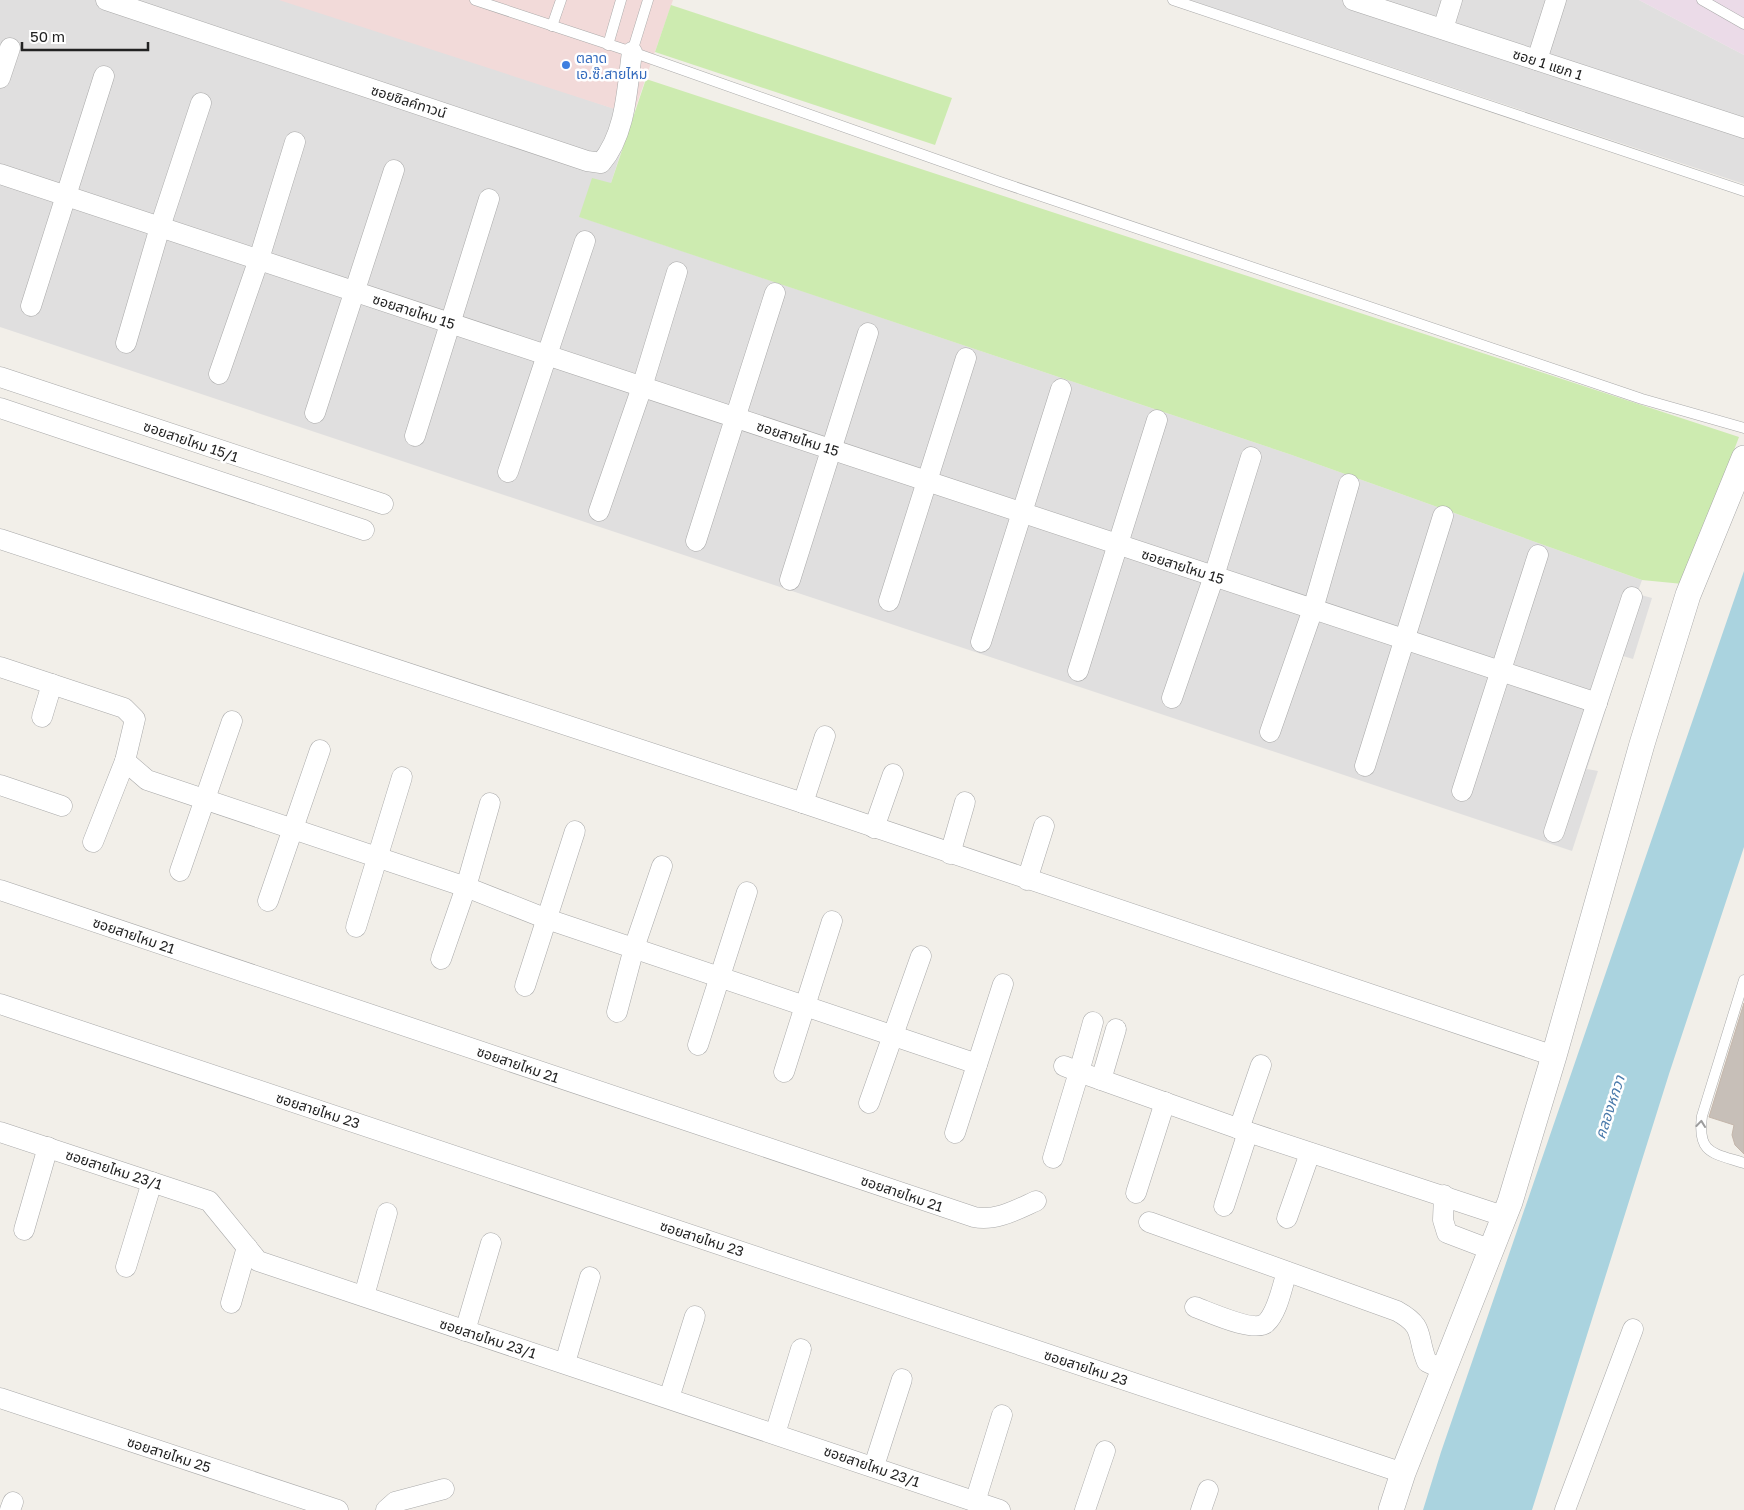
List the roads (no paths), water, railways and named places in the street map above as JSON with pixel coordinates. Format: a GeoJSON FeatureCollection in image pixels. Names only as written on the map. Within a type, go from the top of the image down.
{"type":"FeatureCollection","features":[{"type":"Feature","properties":{"kind":"street","name":"ซอยซิลค์ทาวน์"},"geometry":{"type":"LineString","coordinates":[[106,0],[587,161],[601,164],[611,152],[624,112],[632,52]]}},
{"type":"Feature","properties":{"kind":"street"},"geometry":{"type":"LineString","coordinates":[[1443,29],[1452,0]]}},
{"type":"Feature","properties":{"kind":"street"},"geometry":{"type":"LineString","coordinates":[[1537,60],[1556,0]]}},
{"type":"Feature","properties":{"kind":"street","name":"ซอย 1 แยก 1"},"geometry":{"type":"LineString","coordinates":[[1360,1],[1744,128]]}},
{"type":"Feature","properties":{"kind":"street"},"geometry":{"type":"LineString","coordinates":[[0,78],[10,48]]}},
{"type":"Feature","properties":{"kind":"street"},"geometry":{"type":"LineString","coordinates":[[31,306],[104,76]]}},
{"type":"Feature","properties":{"kind":"street"},"geometry":{"type":"LineString","coordinates":[[126,343],[160,227],[201,103]]}},
{"type":"Feature","properties":{"kind":"street"},"geometry":{"type":"LineString","coordinates":[[219,374],[259,259],[295,142]]}},
{"type":"Feature","properties":{"kind":"street"},"geometry":{"type":"LineString","coordinates":[[315,413],[394,170]]}},
{"type":"Feature","properties":{"kind":"street","name":"ซอยสายไหม 15"},"geometry":{"type":"LineString","coordinates":[[0,174],[1596,703]]}},
{"type":"Feature","properties":{"kind":"street"},"geometry":{"type":"LineString","coordinates":[[414,436],[490,199]]}},
{"type":"Feature","properties":{"kind":"street"},"geometry":{"type":"LineString","coordinates":[[508,472],[585,241]]}},
{"type":"Feature","properties":{"kind":"street"},"geometry":{"type":"LineString","coordinates":[[599,511],[642,386],[677,272]]}},
{"type":"Feature","properties":{"kind":"street"},"geometry":{"type":"LineString","coordinates":[[696,541],[737,418],[775,293]]}},
{"type":"Feature","properties":{"kind":"street"},"geometry":{"type":"LineString","coordinates":[[790,580],[868,333]]}},
{"type":"Feature","properties":{"kind":"street"},"geometry":{"type":"LineString","coordinates":[[889,601],[966,358]]}},
{"type":"Feature","properties":{"kind":"street","name":"ซอยสายไหม 15/1"},"geometry":{"type":"LineString","coordinates":[[0,377],[382,504]]}},
{"type":"Feature","properties":{"kind":"street"},"geometry":{"type":"LineString","coordinates":[[981,642],[1061,389]]}},
{"type":"Feature","properties":{"kind":"street"},"geometry":{"type":"LineString","coordinates":[[76,433],[84,405]]}},
{"type":"Feature","properties":{"kind":"street","name":"ซอยสายไหม 15/1"},"geometry":{"type":"LineString","coordinates":[[0,408],[364,530]]}},
{"type":"Feature","properties":{"kind":"street"},"geometry":{"type":"LineString","coordinates":[[1078,671],[1157,420]]}},
{"type":"Feature","properties":{"kind":"street"},"geometry":{"type":"LineString","coordinates":[[1172,698],[1214,576],[1251,457]]}},
{"type":"Feature","properties":{"kind":"street"},"geometry":{"type":"LineString","coordinates":[[1391,1510],[1403,1473],[1489,1249],[1504,1216],[1554,1056],[1642,744],[1685,605],[1744,458]]}},
{"type":"Feature","properties":{"kind":"street"},"geometry":{"type":"LineString","coordinates":[[1270,732],[1312,609],[1349,484]]}},
{"type":"Feature","properties":{"kind":"street"},"geometry":{"type":"LineString","coordinates":[[1366,766],[1443,516]]}},
{"type":"Feature","properties":{"kind":"street"},"geometry":{"type":"LineString","coordinates":[[0,539],[803,803],[1554,1056]]}},
{"type":"Feature","properties":{"kind":"street"},"geometry":{"type":"LineString","coordinates":[[1462,791],[1538,555]]}},
{"type":"Feature","properties":{"kind":"street"},"geometry":{"type":"LineString","coordinates":[[1554,832],[1632,597]]}},
{"type":"Feature","properties":{"kind":"street"},"geometry":{"type":"LineString","coordinates":[[0,667],[124,708],[135,719],[125,761],[93,842]]}},
{"type":"Feature","properties":{"kind":"street"},"geometry":{"type":"LineString","coordinates":[[42,717],[52,684]]}},
{"type":"Feature","properties":{"kind":"street"},"geometry":{"type":"LineString","coordinates":[[180,871],[232,721]]}},
{"type":"Feature","properties":{"kind":"street"},"geometry":{"type":"LineString","coordinates":[[803,803],[825,736]]}},
{"type":"Feature","properties":{"kind":"street"},"geometry":{"type":"LineString","coordinates":[[268,901],[320,750]]}},
{"type":"Feature","properties":{"kind":"street"},"geometry":{"type":"LineString","coordinates":[[125,761],[147,780],[466,887],[547,919],[977,1064]]}},
{"type":"Feature","properties":{"kind":"street"},"geometry":{"type":"LineString","coordinates":[[874,828],[893,774]]}},
{"type":"Feature","properties":{"kind":"street"},"geometry":{"type":"LineString","coordinates":[[356,927],[402,777]]}},
{"type":"Feature","properties":{"kind":"street"},"geometry":{"type":"LineString","coordinates":[[0,785],[62,806]]}},
{"type":"Feature","properties":{"kind":"street"},"geometry":{"type":"LineString","coordinates":[[950,854],[965,802]]}},
{"type":"Feature","properties":{"kind":"street"},"geometry":{"type":"LineString","coordinates":[[442,959],[466,887],[490,803]]}},
{"type":"Feature","properties":{"kind":"street"},"geometry":{"type":"LineString","coordinates":[[1027,880],[1044,826]]}},
{"type":"Feature","properties":{"kind":"street"},"geometry":{"type":"LineString","coordinates":[[525,986],[576,831]]}},
{"type":"Feature","properties":{"kind":"street"},"geometry":{"type":"LineString","coordinates":[[617,1012],[634,948],[662,866]]}},
{"type":"Feature","properties":{"kind":"street","name":"ซอยสายไหม 21"},"geometry":{"type":"LineString","coordinates":[[0,890],[974,1217],[982,1219],[1000,1215],[1036,1201]]}},
{"type":"Feature","properties":{"kind":"street"},"geometry":{"type":"LineString","coordinates":[[698,1045],[747,892]]}},
{"type":"Feature","properties":{"kind":"street"},"geometry":{"type":"LineString","coordinates":[[784,1072],[832,921]]}},
{"type":"Feature","properties":{"kind":"street"},"geometry":{"type":"LineString","coordinates":[[869,1102],[920,956]]}},
{"type":"Feature","properties":{"kind":"street"},"geometry":{"type":"LineString","coordinates":[[955,1133],[1003,984]]}},
{"type":"Feature","properties":{"kind":"street","name":"ซอยสายไหม 23"},"geometry":{"type":"LineString","coordinates":[[0,1004],[1403,1473]]}},
{"type":"Feature","properties":{"kind":"street"},"geometry":{"type":"LineString","coordinates":[[1053,1158],[1072,1069],[1094,1022]]}},
{"type":"Feature","properties":{"kind":"street"},"geometry":{"type":"LineString","coordinates":[[1100,1080],[1116,1029]]}},
{"type":"Feature","properties":{"kind":"street"},"geometry":{"type":"LineString","coordinates":[[1224,1206],[1261,1065]]}},
{"type":"Feature","properties":{"kind":"street"},"geometry":{"type":"LineString","coordinates":[[1072,1069],[1310,1153],[1504,1216]]}},
{"type":"Feature","properties":{"kind":"street"},"geometry":{"type":"LineString","coordinates":[[1136,1193],[1165,1102]]}},
{"type":"Feature","properties":{"kind":"street","name":"ซอยสายไหม 23/1"},"geometry":{"type":"LineString","coordinates":[[0,1132],[209,1201],[258,1261],[874,1466],[1000,1510]]}},
{"type":"Feature","properties":{"kind":"street"},"geometry":{"type":"LineString","coordinates":[[24,1230],[48,1147]]}},
{"type":"Feature","properties":{"kind":"street"},"geometry":{"type":"LineString","coordinates":[[1287,1218],[1310,1153]]}},
{"type":"Feature","properties":{"kind":"street"},"geometry":{"type":"LineString","coordinates":[[126,1267],[152,1182]]}},
{"type":"Feature","properties":{"kind":"street"},"geometry":{"type":"LineString","coordinates":[[1444,1195],[1443,1220],[1447,1233],[1489,1249]]}},
{"type":"Feature","properties":{"kind":"street"},"geometry":{"type":"LineString","coordinates":[[364,1296],[387,1213]]}},
{"type":"Feature","properties":{"kind":"street"},"geometry":{"type":"LineString","coordinates":[[1149,1222],[1398,1311],[1412,1319],[1418,1328],[1427,1362],[1444,1370]]}},
{"type":"Feature","properties":{"kind":"street"},"geometry":{"type":"LineString","coordinates":[[465,1331],[491,1243]]}},
{"type":"Feature","properties":{"kind":"street"},"geometry":{"type":"LineString","coordinates":[[231,1303],[247,1248]]}},
{"type":"Feature","properties":{"kind":"street"},"geometry":{"type":"LineString","coordinates":[[1195,1307],[1246,1325],[1257,1326],[1265,1324],[1272,1314],[1287,1272]]}},
{"type":"Feature","properties":{"kind":"street"},"geometry":{"type":"LineString","coordinates":[[565,1363],[590,1277]]}},
{"type":"Feature","properties":{"kind":"street"},"geometry":{"type":"LineString","coordinates":[[669,1398],[695,1316]]}},
{"type":"Feature","properties":{"kind":"street"},"geometry":{"type":"LineString","coordinates":[[1565,1510],[1633,1329]]}},
{"type":"Feature","properties":{"kind":"street"},"geometry":{"type":"LineString","coordinates":[[775,1434],[800,1349]]}},
{"type":"Feature","properties":{"kind":"street"},"geometry":{"type":"LineString","coordinates":[[874,1466],[902,1380]]}},
{"type":"Feature","properties":{"kind":"street","name":"ซอยสายไหม 25"},"geometry":{"type":"LineString","coordinates":[[0,1398],[338,1510]]}},
{"type":"Feature","properties":{"kind":"street"},"geometry":{"type":"LineString","coordinates":[[975,1502],[1002,1415]]}},
{"type":"Feature","properties":{"kind":"street"},"geometry":{"type":"LineString","coordinates":[[1085,1510],[1105,1451]]}},
{"type":"Feature","properties":{"kind":"street"},"geometry":{"type":"LineString","coordinates":[[386,1510],[395,1502],[444,1489]]}},
{"type":"Feature","properties":{"kind":"street"},"geometry":{"type":"LineString","coordinates":[[1201,1510],[1208,1490]]}},
{"type":"Feature","properties":{"kind":"lane"},"geometry":{"type":"LineString","coordinates":[[476,0],[632,52],[1019,189],[1642,398],[1744,428]]}},
{"type":"Feature","properties":{"kind":"lane"},"geometry":{"type":"LineString","coordinates":[[552,26],[561,0]]}},
{"type":"Feature","properties":{"kind":"lane"},"geometry":{"type":"LineString","coordinates":[[608,44],[620,0]]}},
{"type":"Feature","properties":{"kind":"lane"},"geometry":{"type":"LineString","coordinates":[[632,52],[648,0]]}},
{"type":"Feature","properties":{"kind":"lane"},"geometry":{"type":"LineString","coordinates":[[1173,0],[1744,191]]}},
{"type":"Feature","properties":{"kind":"lane"},"geometry":{"type":"LineString","coordinates":[[1702,0],[1744,24]]}},
{"type":"Feature","properties":{"kind":"lane"},"geometry":{"type":"LineString","coordinates":[[1744,980],[1702,1116],[1700,1131],[1703,1144],[1713,1153],[1744,1163]]}},
{"type":"Feature","properties":{"kind":"water","name":"คลองหกวา"},"geometry":{"type":"Polygon","coordinates":[[[1744,571],[1744,847],[1669,1074],[1532,1510],[1423,1510],[1441,1452],[1744,571]]]}},
{"type":"Feature","properties":{"kind":"place","name":"ตลาด เอ.ซ๊.สายไหม"},"geometry":{"type":"Point","coordinates":[566,65]}}]}
